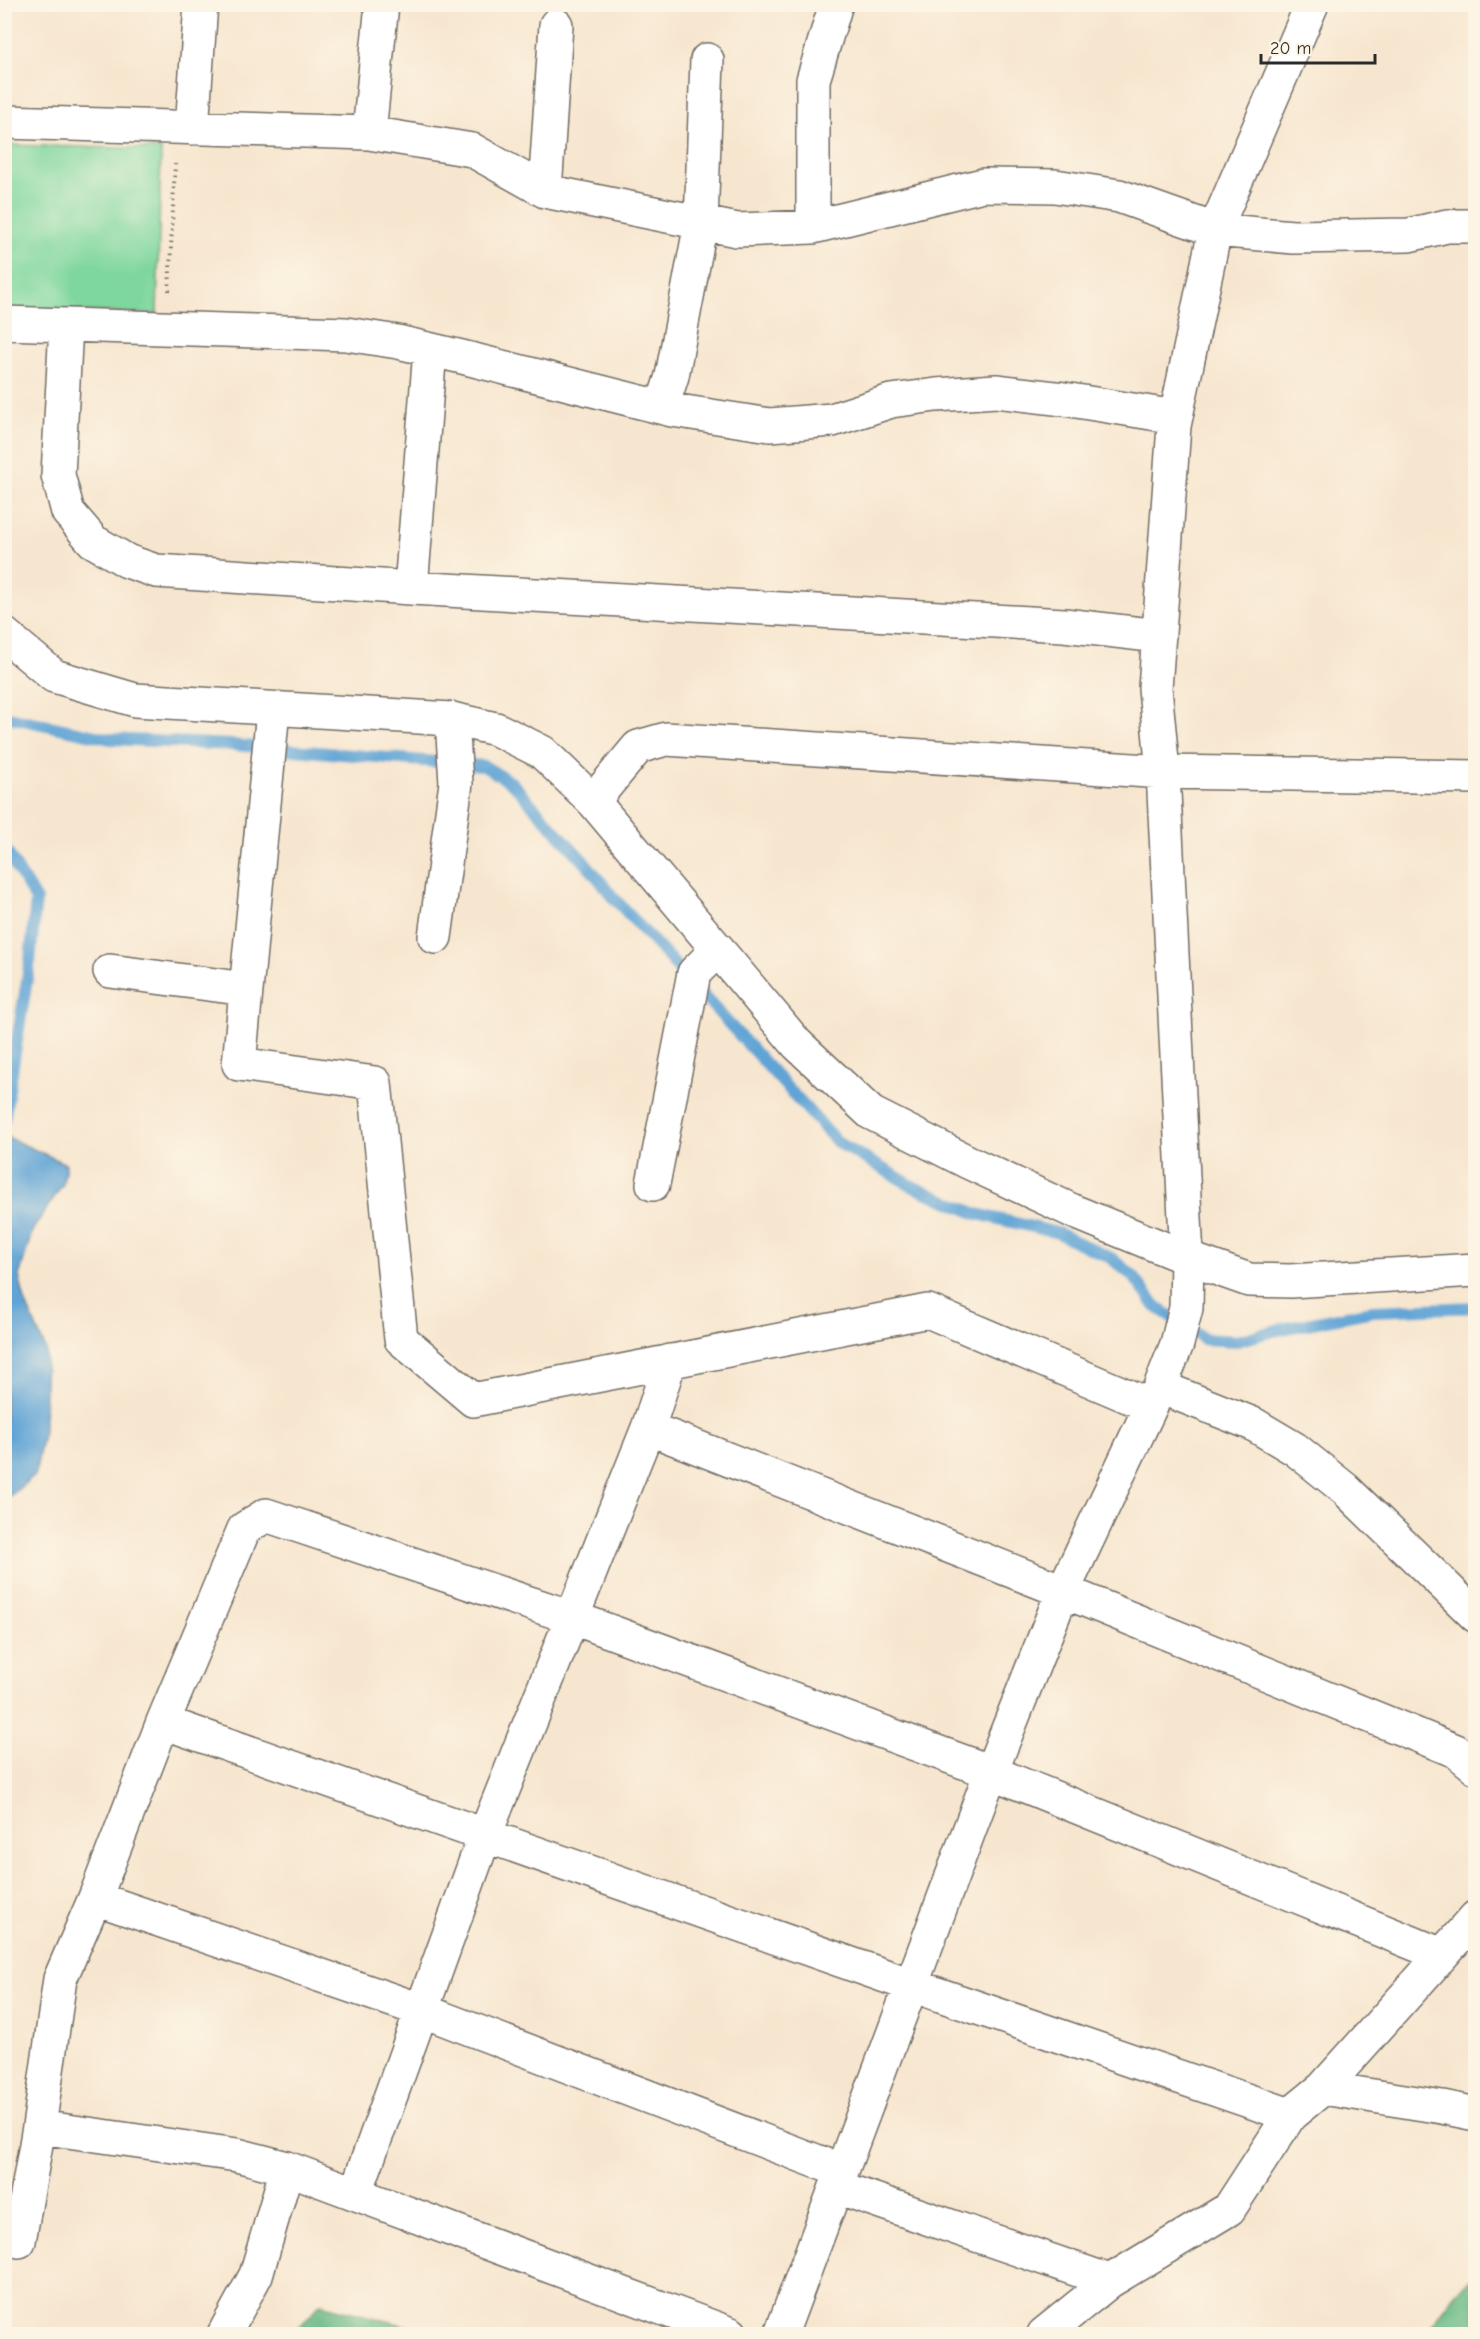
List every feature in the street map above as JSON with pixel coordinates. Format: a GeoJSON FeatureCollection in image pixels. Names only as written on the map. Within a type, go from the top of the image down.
{"type":"FeatureCollection","features":[{"type":"Feature","properties":{"kind":"street"},"geometry":{"type":"LineString","coordinates":[[185,128],[201,4]]}},
{"type":"Feature","properties":{"kind":"street"},"geometry":{"type":"LineString","coordinates":[[369,133],[382,4]]}},
{"type":"Feature","properties":{"kind":"street"},"geometry":{"type":"LineString","coordinates":[[813,227],[813,80],[836,4]]}},
{"type":"Feature","properties":{"kind":"street"},"geometry":{"type":"LineString","coordinates":[[781,2334],[991,1772],[1063,1591],[1155,1397],[1177,1344],[1186,1308],[1186,1258],[1162,772],[1155,688],[1176,417],[1215,230],[1312,4]]}},
{"type":"Feature","properties":{"kind":"street"},"geometry":{"type":"LineString","coordinates":[[545,191],[556,25]]}},
{"type":"Feature","properties":{"kind":"street"},"geometry":{"type":"LineString","coordinates":[[662,407],[672,376],[701,223],[707,60]]}},
{"type":"Feature","properties":{"kind":"street"},"geometry":{"type":"LineString","coordinates":[[4,122],[369,133],[472,150],[545,191],[737,230],[813,227],[983,185],[1055,186],[1119,196],[1215,230],[1293,237],[1409,235],[1447,226],[1476,226]]}},
{"type":"Feature","properties":{"kind":"street"},"geometry":{"type":"LineString","coordinates":[[4,323],[346,334],[430,350],[662,407],[770,425],[832,420],[891,401],[996,391],[1064,399],[1176,417]]}},
{"type":"Feature","properties":{"kind":"street"},"geometry":{"type":"LineString","coordinates":[[66,326],[58,476],[68,512],[93,541],[127,561],[156,571],[411,588],[1064,625],[1159,636]]}},
{"type":"Feature","properties":{"kind":"street"},"geometry":{"type":"LineString","coordinates":[[411,588],[430,350]]}},
{"type":"Feature","properties":{"kind":"street"},"geometry":{"type":"LineString","coordinates":[[4,634],[54,676],[135,700],[452,719],[496,729],[542,752],[593,801],[797,1044],[872,1113],[968,1162],[1075,1212],[1186,1258],[1249,1280],[1290,1281],[1476,1270]]}},
{"type":"Feature","properties":{"kind":"street"},"geometry":{"type":"LineString","coordinates":[[273,710],[239,1064],[375,1083],[401,1339],[473,1400],[928,1311],[1155,1397],[1253,1424],[1295,1449],[1345,1489],[1476,1616]]}},
{"type":"Feature","properties":{"kind":"street"},"geometry":{"type":"LineString","coordinates":[[435,937],[456,783],[452,719]]}},
{"type":"Feature","properties":{"kind":"street"},"geometry":{"type":"LineString","coordinates":[[593,801],[638,747],[666,739],[1162,772],[1476,777]]}},
{"type":"Feature","properties":{"kind":"street"},"geometry":{"type":"LineString","coordinates":[[653,1184],[694,973],[718,949]]}},
{"type":"Feature","properties":{"kind":"street"},"geometry":{"type":"LineString","coordinates":[[110,971],[246,989]]}},
{"type":"Feature","properties":{"kind":"street"},"geometry":{"type":"LineString","coordinates":[[356,2192],[484,1835],[648,1428],[670,1361]]}},
{"type":"Feature","properties":{"kind":"street"},"geometry":{"type":"LineString","coordinates":[[648,1428],[1063,1591],[1456,1751],[1476,1767]]}},
{"type":"Feature","properties":{"kind":"street"},"geometry":{"type":"LineString","coordinates":[[19,2241],[39,2127],[60,1980],[95,1898],[163,1722],[244,1529],[266,1515],[571,1617],[991,1772],[1442,1955]]}},
{"type":"Feature","properties":{"kind":"street"},"geometry":{"type":"LineString","coordinates":[[163,1722],[911,1985],[1290,2115]]}},
{"type":"Feature","properties":{"kind":"street"},"geometry":{"type":"LineString","coordinates":[[95,1898],[421,2010],[839,2179],[1110,2281]]}},
{"type":"Feature","properties":{"kind":"street"},"geometry":{"type":"LineString","coordinates":[[1044,2334],[1110,2281],[1229,2209],[1290,2115],[1323,2088],[1476,1917]]}},
{"type":"Feature","properties":{"kind":"street"},"geometry":{"type":"LineString","coordinates":[[1323,2088],[1476,2114]]}},
{"type":"Feature","properties":{"kind":"street"},"geometry":{"type":"LineString","coordinates":[[39,2127],[237,2155],[287,2168],[731,2334]]}},
{"type":"Feature","properties":{"kind":"street"},"geometry":{"type":"LineString","coordinates":[[224,2334],[256,2275],[287,2168]]}},
{"type":"Feature","properties":{"kind":"path"},"geometry":{"type":"LineString","coordinates":[[167,329],[185,128]]}},
{"type":"Feature","properties":{"kind":"green space"},"geometry":{"type":"Polygon","coordinates":[[[5,145],[161,149],[157,314],[5,309],[5,145]]]}},
{"type":"Feature","properties":{"kind":"green space"},"geometry":{"type":"Polygon","coordinates":[[[1475,2274],[1475,2334],[1425,2334],[1457,2292],[1475,2274]]]}},
{"type":"Feature","properties":{"kind":"green space"},"geometry":{"type":"Polygon","coordinates":[[[320,2304],[411,2327],[417,2334],[293,2334],[320,2304]]]}},
{"type":"Feature","properties":{"kind":"water"},"geometry":{"type":"Polygon","coordinates":[[[5,1136],[66,1164],[63,1184],[33,1229],[19,1276],[25,1301],[46,1350],[44,1430],[35,1475],[5,1500],[5,1136]]]}},
{"type":"Feature","properties":{"kind":"waterway"},"geometry":{"type":"LineString","coordinates":[[4,716],[110,739],[233,745],[484,766],[512,783],[837,1142],[914,1187],[977,1214],[1058,1233],[1111,1258],[1134,1277],[1155,1306],[1204,1339],[1237,1341],[1277,1330],[1372,1311],[1476,1307]]}},
{"type":"Feature","properties":{"kind":"waterway"},"geometry":{"type":"LineString","coordinates":[[4,847],[36,900],[30,961],[4,1120]]}}]}
